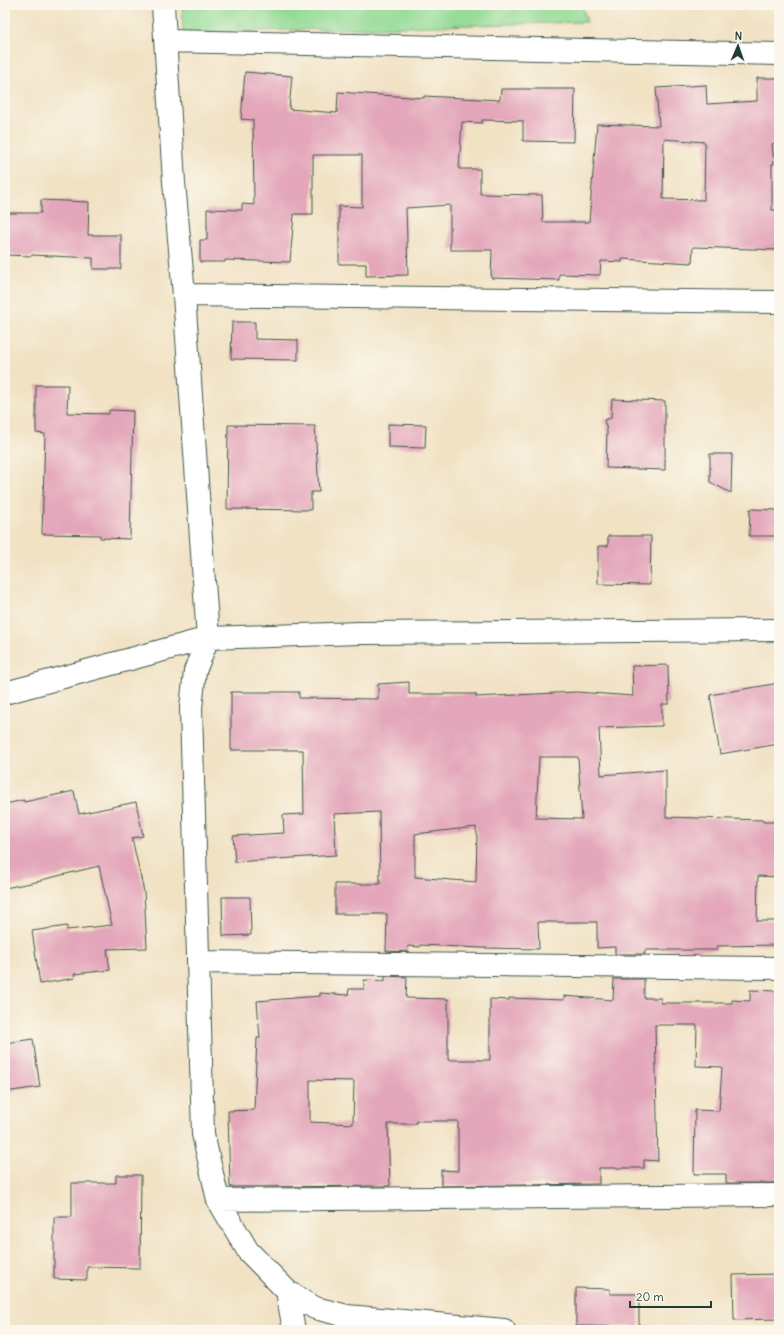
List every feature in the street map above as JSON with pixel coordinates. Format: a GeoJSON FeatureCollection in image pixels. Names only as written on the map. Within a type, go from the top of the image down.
{"type":"FeatureCollection","features":[{"type":"Feature","properties":{"kind":"street"},"geometry":{"type":"LineString","coordinates":[[163,5],[174,182],[184,295],[208,638],[195,671],[191,708],[203,1134],[218,1200],[248,1251],[287,1291],[315,1308],[347,1316],[504,1330]]}},
{"type":"Feature","properties":{"kind":"street"},"geometry":{"type":"LineString","coordinates":[[165,41],[779,54]]}},
{"type":"Feature","properties":{"kind":"street"},"geometry":{"type":"LineString","coordinates":[[184,295],[779,302]]}},
{"type":"Feature","properties":{"kind":"street"},"geometry":{"type":"LineString","coordinates":[[5,693],[208,638],[359,633],[779,630]]}},
{"type":"Feature","properties":{"kind":"street"},"geometry":{"type":"LineString","coordinates":[[198,962],[779,968]]}},
{"type":"Feature","properties":{"kind":"street"},"geometry":{"type":"LineString","coordinates":[[218,1200],[779,1195]]}},
{"type":"Feature","properties":{"kind":"street"},"geometry":{"type":"LineString","coordinates":[[287,1291],[294,1330]]}},
{"type":"Feature","properties":{"kind":"green space"},"geometry":{"type":"Polygon","coordinates":[[[182,5],[582,5],[587,22],[183,33],[182,5]]]}},
{"type":"Feature","properties":{"kind":"building"},"geometry":{"type":"Polygon","coordinates":[[[245,72],[292,76],[289,109],[337,113],[338,92],[424,98],[424,96],[500,100],[501,89],[575,89],[574,142],[523,141],[523,121],[482,120],[482,123],[462,122],[459,169],[480,169],[480,194],[542,195],[543,222],[589,222],[597,124],[659,126],[656,88],[706,85],[707,104],[757,101],[757,78],[779,78],[779,143],[772,144],[774,164],[772,164],[772,210],[779,210],[779,250],[693,247],[692,263],[622,259],[622,262],[601,261],[600,275],[559,274],[559,280],[491,278],[492,250],[450,250],[450,205],[406,208],[408,275],[366,276],[366,264],[339,264],[339,206],[362,207],[362,155],[313,155],[313,214],[294,214],[290,262],[225,260],[225,262],[200,262],[200,240],[207,240],[207,209],[242,210],[242,204],[254,205],[253,120],[241,119],[245,72]],[[664,139],[663,199],[704,200],[705,142],[664,139]]]}},
{"type":"Feature","properties":{"kind":"building"},"geometry":{"type":"Polygon","coordinates":[[[41,200],[89,202],[88,235],[121,235],[121,269],[93,269],[93,258],[5,255],[5,213],[41,213],[41,200]]]}},
{"type":"Feature","properties":{"kind":"building"},"geometry":{"type":"Polygon","coordinates":[[[232,322],[255,322],[255,339],[298,340],[298,360],[231,359],[232,322]]]}},
{"type":"Feature","properties":{"kind":"building"},"geometry":{"type":"Polygon","coordinates":[[[36,385],[68,385],[67,413],[109,414],[109,410],[133,411],[130,539],[100,538],[100,535],[42,534],[45,434],[36,433],[36,385]]]}},
{"type":"Feature","properties":{"kind":"building"},"geometry":{"type":"Polygon","coordinates":[[[612,399],[665,401],[665,470],[606,468],[607,430],[604,420],[611,418],[612,399]]]}},
{"type":"Feature","properties":{"kind":"building"},"geometry":{"type":"Polygon","coordinates":[[[388,424],[426,425],[425,448],[388,447],[388,424]]]}},
{"type":"Feature","properties":{"kind":"building"},"geometry":{"type":"Polygon","coordinates":[[[228,425],[315,426],[319,492],[311,492],[311,510],[227,509],[228,425]]]}},
{"type":"Feature","properties":{"kind":"building"},"geometry":{"type":"Polygon","coordinates":[[[710,454],[732,454],[731,493],[710,482],[710,454]]]}},
{"type":"Feature","properties":{"kind":"building"},"geometry":{"type":"Polygon","coordinates":[[[750,509],[778,510],[777,536],[749,536],[750,509]]]}},
{"type":"Feature","properties":{"kind":"building"},"geometry":{"type":"Polygon","coordinates":[[[608,536],[651,536],[650,585],[598,584],[598,546],[608,546],[608,536]]]}},
{"type":"Feature","properties":{"kind":"building"},"geometry":{"type":"Polygon","coordinates":[[[668,665],[669,704],[662,704],[662,726],[599,728],[601,775],[666,770],[666,817],[763,820],[763,822],[779,822],[779,877],[758,876],[757,921],[779,921],[779,945],[717,946],[717,950],[645,950],[645,954],[615,954],[615,947],[597,948],[597,922],[538,922],[539,949],[420,945],[420,947],[408,946],[407,952],[386,951],[387,914],[335,914],[335,884],[380,884],[379,812],[334,814],[336,855],[235,862],[233,836],[284,833],[283,815],[304,814],[303,750],[231,750],[231,692],[299,692],[299,698],[378,699],[378,684],[409,682],[409,694],[476,694],[476,697],[576,692],[633,696],[632,666],[668,665]],[[539,757],[536,818],[582,819],[578,757],[539,757]],[[476,827],[415,834],[415,877],[476,882],[476,827]]]}},
{"type":"Feature","properties":{"kind":"building"},"geometry":{"type":"Polygon","coordinates":[[[779,683],[779,744],[720,754],[710,695],[779,683]]]}},
{"type":"Feature","properties":{"kind":"building"},"geometry":{"type":"Polygon","coordinates":[[[74,791],[79,814],[136,802],[143,836],[132,838],[144,892],[147,948],[107,949],[110,970],[74,974],[75,978],[40,984],[32,931],[67,926],[67,930],[112,925],[99,866],[41,881],[5,888],[5,804],[24,800],[24,802],[74,791]]]}},
{"type":"Feature","properties":{"kind":"building"},"geometry":{"type":"Polygon","coordinates":[[[222,897],[250,897],[251,935],[223,936],[222,897]]]}},
{"type":"Feature","properties":{"kind":"building"},"geometry":{"type":"Polygon","coordinates":[[[385,976],[407,977],[406,998],[448,999],[448,1060],[490,1060],[490,999],[509,1000],[509,998],[564,1000],[564,996],[613,1000],[614,979],[644,979],[644,998],[661,998],[661,1003],[732,1003],[732,1000],[750,1001],[750,990],[778,991],[779,1183],[726,1183],[726,1174],[694,1174],[695,1110],[719,1111],[722,1067],[696,1066],[697,1025],[655,1025],[658,1161],[644,1160],[644,1168],[599,1168],[599,1184],[441,1186],[441,1170],[458,1171],[458,1121],[416,1121],[416,1124],[388,1124],[390,1186],[230,1187],[228,1111],[254,1110],[257,1038],[260,1038],[257,1001],[320,996],[320,993],[348,995],[349,989],[364,989],[364,980],[385,981],[385,976]],[[310,1080],[310,1122],[353,1124],[354,1081],[310,1080]]]}},
{"type":"Feature","properties":{"kind":"building"},"geometry":{"type":"Polygon","coordinates":[[[33,1039],[40,1087],[5,1092],[5,1043],[33,1039]]]}},
{"type":"Feature","properties":{"kind":"building"},"geometry":{"type":"Polygon","coordinates":[[[116,1175],[141,1175],[140,1268],[87,1267],[87,1280],[54,1279],[54,1217],[72,1217],[72,1183],[116,1183],[116,1175]]]}},
{"type":"Feature","properties":{"kind":"building"},"geometry":{"type":"Polygon","coordinates":[[[779,1274],[779,1319],[734,1320],[733,1275],[779,1274]]]}},
{"type":"Feature","properties":{"kind":"building"},"geometry":{"type":"Polygon","coordinates":[[[576,1288],[610,1289],[610,1294],[639,1294],[639,1327],[576,1326],[576,1288]]]}}]}
